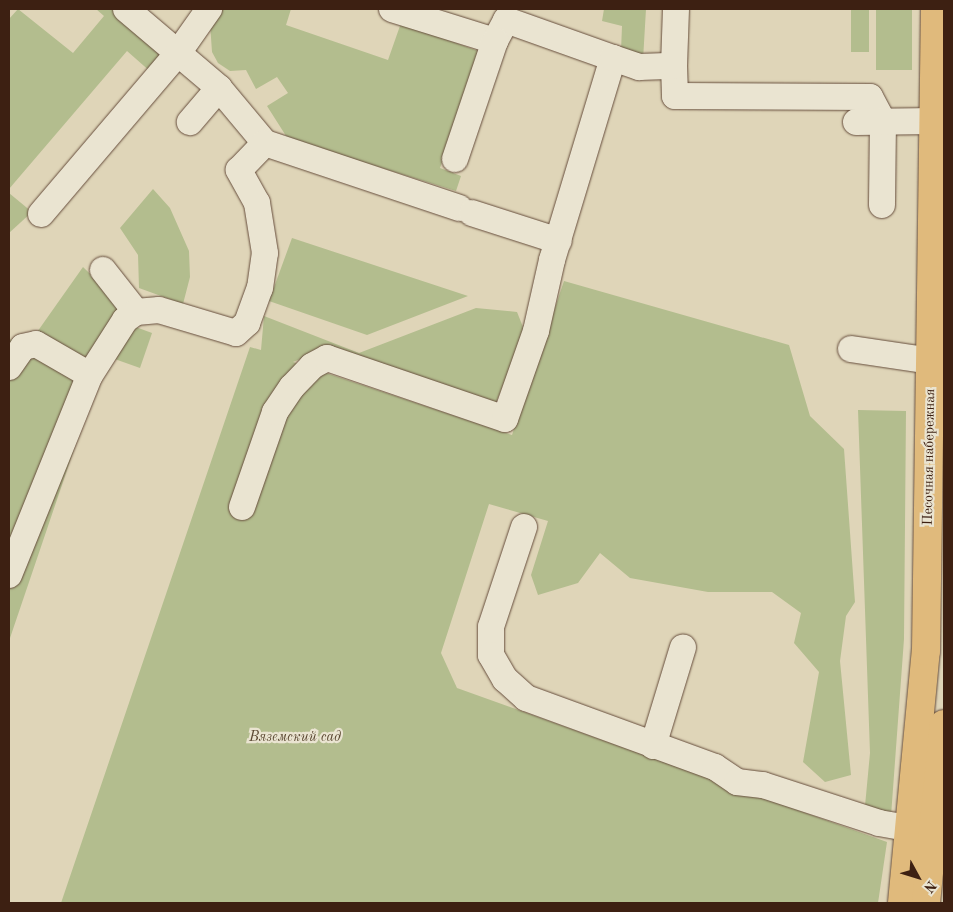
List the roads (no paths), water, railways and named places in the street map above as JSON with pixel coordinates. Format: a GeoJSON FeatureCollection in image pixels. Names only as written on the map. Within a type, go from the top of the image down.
{"type":"FeatureCollection","features":[{"type":"Feature","properties":{"kind":"main road","name":"Песочная набережная"},"geometry":{"type":"LineString","coordinates":[[902,903],[912,829],[926,651],[935,121],[935,9]]}},
{"type":"Feature","properties":{"kind":"main road"},"geometry":{"type":"LineString","coordinates":[[926,903],[944,724]]}},
{"type":"Feature","properties":{"kind":"lane"},"geometry":{"type":"LineString","coordinates":[[126,9],[220,88],[265,143],[465,211],[559,240]]}},
{"type":"Feature","properties":{"kind":"lane"},"geometry":{"type":"LineString","coordinates":[[41,214],[178,53],[209,9]]}},
{"type":"Feature","properties":{"kind":"lane"},"geometry":{"type":"LineString","coordinates":[[392,9],[504,23],[639,68],[674,66]]}},
{"type":"Feature","properties":{"kind":"lane"},"geometry":{"type":"LineString","coordinates":[[676,9],[675,96],[870,97],[883,121],[882,205]]}},
{"type":"Feature","properties":{"kind":"lane"},"geometry":{"type":"LineString","coordinates":[[455,159],[504,23]]}},
{"type":"Feature","properties":{"kind":"lane"},"geometry":{"type":"LineString","coordinates":[[242,507],[275,412],[312,366],[327,358],[505,419],[536,331],[559,240],[613,58]]}},
{"type":"Feature","properties":{"kind":"lane"},"geometry":{"type":"LineString","coordinates":[[190,122],[220,88]]}},
{"type":"Feature","properties":{"kind":"lane"},"geometry":{"type":"LineString","coordinates":[[856,122],[935,121]]}},
{"type":"Feature","properties":{"kind":"lane"},"geometry":{"type":"LineString","coordinates":[[9,575],[90,375],[125,320],[136,312],[185,315],[236,333],[247,323],[260,288],[265,253],[257,203],[239,170],[265,143]]}},
{"type":"Feature","properties":{"kind":"lane"},"geometry":{"type":"LineString","coordinates":[[103,270],[136,312]]}},
{"type":"Feature","properties":{"kind":"lane"},"geometry":{"type":"LineString","coordinates":[[9,367],[23,348],[36,344],[90,375]]}},
{"type":"Feature","properties":{"kind":"lane"},"geometry":{"type":"LineString","coordinates":[[851,349],[931,361]]}},
{"type":"Feature","properties":{"kind":"lane"},"geometry":{"type":"LineString","coordinates":[[524,526],[491,627],[491,655],[505,679],[526,698],[653,746],[715,767],[737,782],[763,784],[879,823],[912,829]]}},
{"type":"Feature","properties":{"kind":"lane"},"geometry":{"type":"LineString","coordinates":[[653,746],[683,647]]}},
{"type":"Feature","properties":{"kind":"park label","name":"Вяземский сад"},"geometry":{"type":"Point","coordinates":[295,737]}}]}
